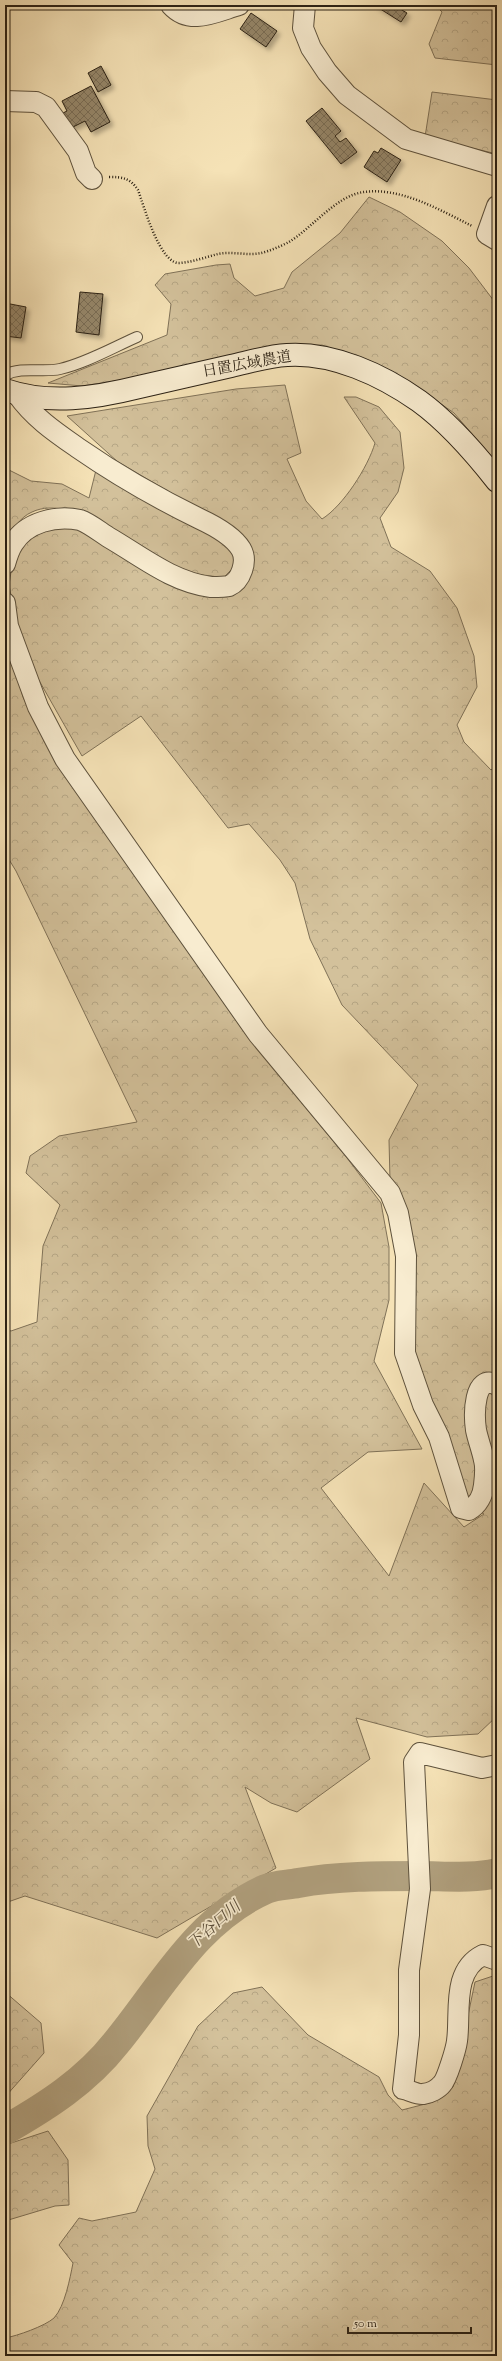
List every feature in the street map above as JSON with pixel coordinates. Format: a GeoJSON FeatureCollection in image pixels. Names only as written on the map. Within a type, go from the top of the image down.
{"type":"FeatureCollection","features":[{"type":"Feature","properties":{"kind":"street"},"geometry":{"type":"LineString","coordinates":[[171,5],[181,14],[188,17],[200,16],[239,5]]}},
{"type":"Feature","properties":{"kind":"street"},"geometry":{"type":"LineString","coordinates":[[305,5],[303,28],[311,48],[327,72],[347,95],[406,139],[497,166]]}},
{"type":"Feature","properties":{"kind":"street"},"geometry":{"type":"LineString","coordinates":[[5,101],[36,102],[46,107],[78,151],[86,173],[92,179]]}},
{"type":"Feature","properties":{"kind":"street"},"geometry":{"type":"LineString","coordinates":[[492,237],[497,206]]}},
{"type":"Feature","properties":{"kind":"street","name":"日置広域農道"},"geometry":{"type":"LineString","coordinates":[[11,392],[55,400],[108,394],[257,360],[286,355],[321,356],[355,367],[420,401],[480,460],[497,481]]}},
{"type":"Feature","properties":{"kind":"street"},"geometry":{"type":"LineString","coordinates":[[5,564],[13,544],[27,529],[43,520],[62,518],[81,520],[152,564],[180,579],[205,585],[229,586],[239,577],[244,563],[242,550],[228,535],[204,521],[155,498],[109,470],[50,428],[28,410],[11,392]]}},
{"type":"Feature","properties":{"kind":"street"},"geometry":{"type":"LineString","coordinates":[[5,603],[8,626],[38,707],[65,759],[258,1034],[390,1193],[398,1213],[406,1256],[406,1353],[423,1404],[439,1436],[461,1508],[469,1510],[476,1506],[484,1485],[484,1461],[476,1429],[475,1406],[479,1388],[482,1384],[493,1383],[497,1385]]}},
{"type":"Feature","properties":{"kind":"street"},"geometry":{"type":"LineString","coordinates":[[497,1765],[482,1768],[420,1753],[414,1762],[417,1859],[420,1889],[409,1970],[409,2035],[403,2089],[422,2094],[436,2090],[443,2084],[457,2042],[458,2002],[465,1972],[474,1959],[483,1955],[497,1960]]}},
{"type":"Feature","properties":{"kind":"lane"},"geometry":{"type":"LineString","coordinates":[[5,375],[28,370],[47,372],[62,369],[137,337]]}},
{"type":"Feature","properties":{"kind":"path"},"geometry":{"type":"LineString","coordinates":[[92,179],[124,177],[132,181],[138,190],[163,253],[172,261],[179,264],[220,254],[260,253],[274,248],[301,233],[352,194],[364,192],[383,191],[399,195],[442,211],[492,237]]}},
{"type":"Feature","properties":{"kind":"green space"},"geometry":{"type":"Polygon","coordinates":[[[435,5],[497,5],[497,65],[435,58],[429,44],[442,12],[435,5]]]}},
{"type":"Feature","properties":{"kind":"green space"},"geometry":{"type":"Polygon","coordinates":[[[432,92],[497,100],[497,154],[425,137],[432,92]]]}},
{"type":"Feature","properties":{"kind":"green space"},"geometry":{"type":"Polygon","coordinates":[[[369,197],[400,212],[442,241],[469,268],[497,305],[497,463],[454,413],[405,379],[362,359],[322,345],[269,347],[141,377],[82,386],[48,383],[167,335],[171,304],[155,285],[165,274],[230,264],[234,278],[255,296],[284,288],[292,272],[340,233],[369,197]]]}},
{"type":"Feature","properties":{"kind":"green space"},"geometry":{"type":"Polygon","coordinates":[[[285,385],[301,453],[287,459],[306,501],[322,519],[338,505],[354,485],[372,453],[375,443],[344,397],[356,397],[379,407],[400,432],[404,468],[398,492],[380,518],[391,547],[430,571],[457,608],[474,656],[477,687],[457,725],[464,742],[491,770],[497,764],[497,1716],[478,1734],[427,1737],[356,1718],[370,1759],[297,1812],[271,1803],[245,1787],[276,1868],[157,1938],[25,1896],[5,1903],[5,1329],[11,1331],[37,1322],[43,1246],[60,1205],[26,1173],[30,1156],[59,1136],[137,1122],[16,871],[5,853],[5,633],[23,697],[56,763],[247,1036],[347,1158],[381,1203],[389,1247],[389,1300],[374,1361],[422,1449],[368,1452],[321,1488],[389,1576],[424,1483],[464,1527],[484,1514],[462,1501],[398,1357],[416,1295],[413,1246],[390,1180],[389,1140],[418,1085],[342,1005],[310,939],[295,883],[280,860],[249,824],[228,828],[141,716],[82,756],[24,654],[9,585],[13,559],[26,540],[41,529],[79,526],[206,595],[253,565],[216,519],[118,462],[67,416],[236,389],[285,385]]]}},
{"type":"Feature","properties":{"kind":"green space"},"geometry":{"type":"Polygon","coordinates":[[[5,468],[31,481],[62,484],[89,498],[96,470],[221,538],[234,552],[234,567],[223,578],[186,572],[165,562],[108,527],[88,517],[68,510],[49,508],[32,512],[20,520],[5,540],[5,468]]]}},
{"type":"Feature","properties":{"kind":"green space"},"geometry":{"type":"Polygon","coordinates":[[[493,1976],[497,1980],[497,2356],[5,2356],[5,2338],[38,2327],[50,2321],[58,2313],[66,2292],[73,2263],[59,2245],[79,2218],[92,2221],[136,2212],[155,2169],[148,2146],[147,2116],[198,2026],[233,1993],[262,1987],[308,2035],[379,2077],[388,2095],[402,2110],[433,2102],[453,2087],[475,1982],[493,1976]]]}},
{"type":"Feature","properties":{"kind":"green space"},"geometry":{"type":"Polygon","coordinates":[[[5,1992],[41,2023],[44,2053],[5,2097],[5,1992]]]}},
{"type":"Feature","properties":{"kind":"green space"},"geometry":{"type":"Polygon","coordinates":[[[48,2131],[68,2160],[69,2205],[55,2206],[5,2221],[5,2145],[48,2131]]]}},
{"type":"Feature","properties":{"kind":"building"},"geometry":{"type":"Polygon","coordinates":[[[374,5],[398,5],[397,7],[407,13],[401,22],[374,5]]]}},
{"type":"Feature","properties":{"kind":"building"},"geometry":{"type":"Polygon","coordinates":[[[251,13],[277,31],[266,47],[240,29],[251,13]]]}},
{"type":"Feature","properties":{"kind":"building"},"geometry":{"type":"Polygon","coordinates":[[[101,66],[111,85],[98,92],[88,73],[101,66]]]}},
{"type":"Feature","properties":{"kind":"building"},"geometry":{"type":"Polygon","coordinates":[[[91,86],[110,122],[91,132],[85,121],[69,129],[61,114],[67,111],[62,101],[91,86]]]}},
{"type":"Feature","properties":{"kind":"building"},"geometry":{"type":"Polygon","coordinates":[[[322,108],[341,131],[335,136],[340,142],[346,138],[357,152],[341,164],[306,121],[322,108]]]}},
{"type":"Feature","properties":{"kind":"building"},"geometry":{"type":"Polygon","coordinates":[[[381,148],[401,160],[387,182],[364,167],[374,151],[378,153],[381,148]]]}},
{"type":"Feature","properties":{"kind":"building"},"geometry":{"type":"Polygon","coordinates":[[[80,292],[103,294],[99,335],[76,332],[80,292]]]}},
{"type":"Feature","properties":{"kind":"building"},"geometry":{"type":"Polygon","coordinates":[[[5,303],[26,307],[21,338],[5,336],[5,303]]]}},
{"type":"Feature","properties":{"kind":"waterway","name":"下谷口川"},"geometry":{"type":"LineString","coordinates":[[5,2130],[51,2102],[92,2069],[133,2022],[182,1957],[220,1918],[241,1902],[266,1889],[282,1885],[313,1881],[389,1876],[468,1877],[497,1873]]}}]}
